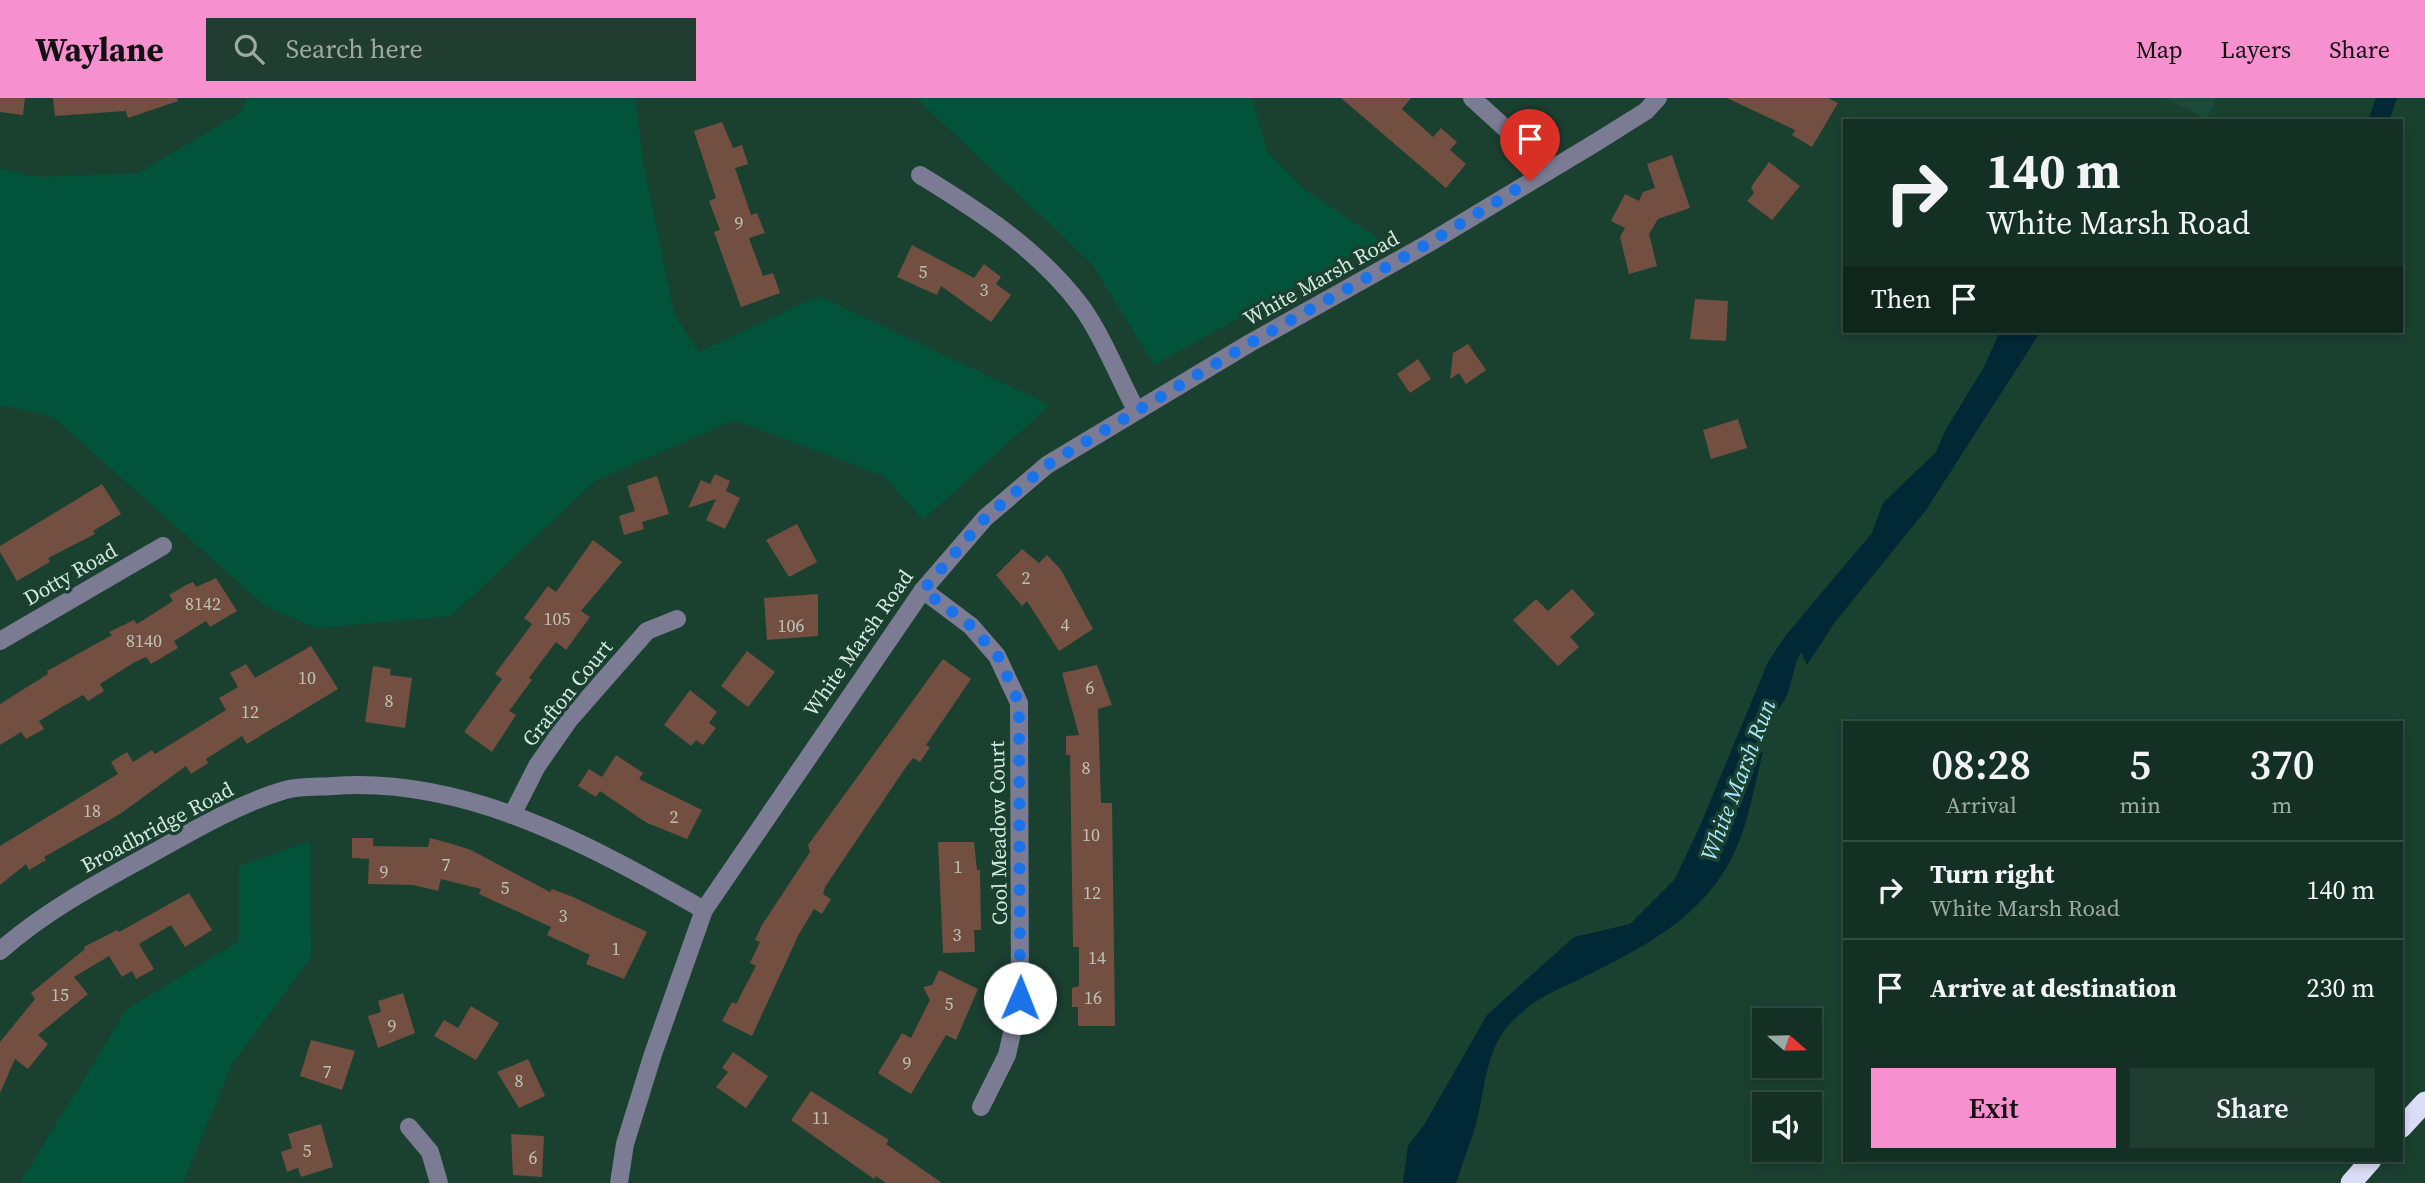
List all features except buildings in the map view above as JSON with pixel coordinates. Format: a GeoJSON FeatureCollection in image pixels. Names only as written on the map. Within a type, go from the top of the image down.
{"type":"FeatureCollection","features":[{"type":"Feature","properties":{"kind":"highway"},"geometry":{"type":"LineString","coordinates":[[2403,1126],[2425,1102]]}},
{"type":"Feature","properties":{"kind":"highway"},"geometry":{"type":"LineString","coordinates":[[2351,1183],[2369,1162]]}},
{"type":"Feature","properties":{"kind":"street"},"geometry":{"type":"LineString","coordinates":[[1472,98],[1550,169]]}},
{"type":"Feature","properties":{"kind":"street","name":"White Marsh Road"},"geometry":{"type":"LineString","coordinates":[[619,1183],[625,1144],[704,910],[923,590],[953,552],[1012,493],[1047,465],[1250,343],[1429,243],[1595,144],[1646,111],[1658,98]]}},
{"type":"Feature","properties":{"kind":"street"},"geometry":{"type":"LineString","coordinates":[[920,174],[980,212],[1041,261],[1082,307],[1136,410]]}},
{"type":"Feature","properties":{"kind":"street","name":"Dotty Road"},"geometry":{"type":"LineString","coordinates":[[0,641],[163,546]]}},
{"type":"Feature","properties":{"kind":"street","name":"Cool Meadow Court"},"geometry":{"type":"LineString","coordinates":[[923,590],[971,626],[998,656],[1019,703],[1020,998],[1007,1055],[981,1107]]}},
{"type":"Feature","properties":{"kind":"street","name":"Grafton Court"},"geometry":{"type":"LineString","coordinates":[[512,815],[537,766],[569,720],[647,631],[677,619]]}},
{"type":"Feature","properties":{"kind":"street","name":"Broadbridge Road"},"geometry":{"type":"LineString","coordinates":[[0,951],[30,925],[102,881],[222,815],[287,789],[390,784],[493,806],[645,876],[704,910]]}},
{"type":"Feature","properties":{"kind":"street"},"geometry":{"type":"LineString","coordinates":[[409,1127],[430,1152],[439,1183]]}},
{"type":"Feature","properties":{"kind":"shaded area"},"geometry":{"type":"Polygon","coordinates":[[[248,98],[635,98],[643,160],[674,313],[699,352],[819,296],[1050,405],[923,520],[884,476],[734,420],[595,481],[451,616],[316,628],[265,606],[53,417],[0,405],[0,169],[39,177],[138,173],[240,113],[248,98]]]}},
{"type":"Feature","properties":{"kind":"shaded area"},"geometry":{"type":"Polygon","coordinates":[[[916,98],[1252,98],[1267,151],[1304,189],[1380,240],[1154,365],[1092,264],[916,98]]]}},
{"type":"Feature","properties":{"kind":"shaded area"},"geometry":{"type":"Polygon","coordinates":[[[2165,98],[2216,98],[2207,119],[2165,98]]]}},
{"type":"Feature","properties":{"kind":"shaded area"},"geometry":{"type":"Polygon","coordinates":[[[310,841],[311,957],[231,1066],[183,1183],[20,1183],[127,1009],[239,941],[239,866],[310,841]]]}},
{"type":"Feature","properties":{"kind":"water"},"geometry":{"type":"Polygon","coordinates":[[[2376,98],[2397,98],[2390,119],[2369,119],[2376,98]]]}},
{"type":"Feature","properties":{"kind":"water","name":"White Marsh Run"},"geometry":{"type":"Polygon","coordinates":[[[1999,333],[2040,333],[1926,510],[1835,622],[1807,665],[1801,652],[1785,699],[1759,739],[1757,746],[1763,752],[1746,822],[1727,867],[1713,887],[1697,905],[1660,935],[1618,960],[1548,994],[1517,1016],[1494,1049],[1475,1128],[1456,1183],[1403,1183],[1408,1146],[1424,1125],[1487,1015],[1574,937],[1630,924],[1675,879],[1700,826],[1768,662],[1786,635],[1872,533],[1883,503],[1936,452],[1945,431],[1984,367],[1999,333]]]}},
{"type":"Feature","properties":{"kind":"route"},"geometry":{"type":"LineString","coordinates":[[1020,998],[1019,703],[998,656],[971,626],[923,590],[985,518],[1047,465],[1136,410],[1429,243],[1530,181]]}}]}
